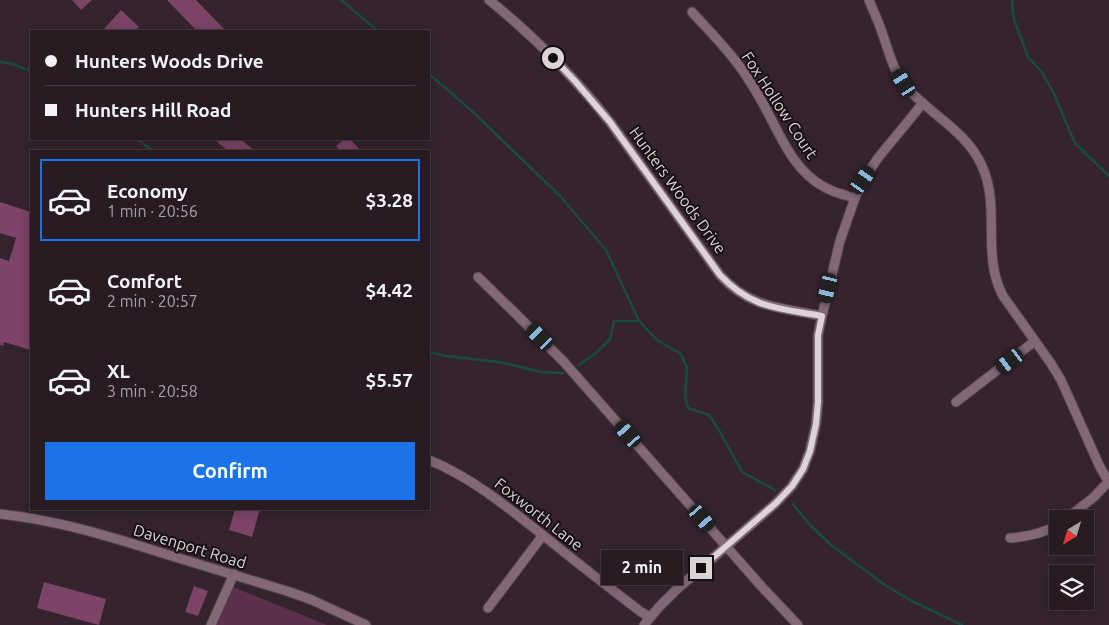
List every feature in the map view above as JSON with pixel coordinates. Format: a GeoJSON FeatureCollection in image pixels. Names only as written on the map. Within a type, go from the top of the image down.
{"type":"FeatureCollection","features":[{"type":"Feature","properties":{"kind":"street","name":"Hunters Woods Drive"},"geometry":{"type":"LineString","coordinates":[[489,0],[528,34],[594,102],[729,285],[744,296],[759,303],[822,316]]}},
{"type":"Feature","properties":{"kind":"street"},"geometry":{"type":"LineString","coordinates":[[868,0],[880,25],[891,59],[909,90],[958,132],[982,166],[990,193],[991,251],[996,281],[1003,296],[1061,380],[1109,482],[1077,510]]}},
{"type":"Feature","properties":{"kind":"street","name":"Fox Hollow Court"},"geometry":{"type":"LineString","coordinates":[[692,12],[744,73],[761,100],[785,146],[802,169],[827,188],[855,198]]}},
{"type":"Feature","properties":{"kind":"street"},"geometry":{"type":"LineString","coordinates":[[644,625],[676,590],[776,503],[798,477],[807,460],[816,424],[818,402],[818,335],[840,241],[863,180],[878,158],[923,103]]}},
{"type":"Feature","properties":{"kind":"street"},"geometry":{"type":"LineString","coordinates":[[478,277],[564,360],[762,587],[798,625]]}},
{"type":"Feature","properties":{"kind":"street"},"geometry":{"type":"LineString","coordinates":[[956,402],[1035,340]]}},
{"type":"Feature","properties":{"kind":"street","name":"Foxworth Lane"},"geometry":{"type":"LineString","coordinates":[[430,460],[465,478],[492,496],[641,612],[650,617]]}},
{"type":"Feature","properties":{"kind":"street","name":"Davenport Road"},"geometry":{"type":"LineString","coordinates":[[0,514],[63,524],[110,536],[312,600],[366,625]]}},
{"type":"Feature","properties":{"kind":"street"},"geometry":{"type":"LineString","coordinates":[[1010,538],[1037,534],[1049,529]]}},
{"type":"Feature","properties":{"kind":"street"},"geometry":{"type":"LineString","coordinates":[[488,608],[543,535]]}},
{"type":"Feature","properties":{"kind":"street"},"geometry":{"type":"LineString","coordinates":[[212,625],[234,574]]}},
{"type":"Feature","properties":{"kind":"shaded area"},"geometry":{"type":"Polygon","coordinates":[[[233,587],[327,625],[216,625],[233,587]]]}},
{"type":"Feature","properties":{"kind":"building"},"geometry":{"type":"Polygon","coordinates":[[[72,0],[92,0],[81,10],[72,0]]]}},
{"type":"Feature","properties":{"kind":"building"},"geometry":{"type":"Polygon","coordinates":[[[167,0],[196,0],[225,30],[196,30],[167,0]]]}},
{"type":"Feature","properties":{"kind":"building"},"geometry":{"type":"Polygon","coordinates":[[[121,10],[139,27],[136,30],[104,29],[121,10]]]}},
{"type":"Feature","properties":{"kind":"building"},"geometry":{"type":"Polygon","coordinates":[[[215,140],[241,140],[254,150],[227,150],[215,140]]]}},
{"type":"Feature","properties":{"kind":"building"},"geometry":{"type":"Polygon","coordinates":[[[344,140],[351,140],[360,150],[340,150],[336,146],[344,140]]]}},
{"type":"Feature","properties":{"kind":"building"},"geometry":{"type":"Polygon","coordinates":[[[0,202],[30,212],[30,350],[4,342],[3,346],[0,345],[0,258],[9,261],[16,238],[0,233],[0,202]]]}},
{"type":"Feature","properties":{"kind":"building"},"geometry":{"type":"Polygon","coordinates":[[[235,510],[260,510],[252,537],[229,530],[235,510]]]}},
{"type":"Feature","properties":{"kind":"building"},"geometry":{"type":"Polygon","coordinates":[[[44,582],[106,599],[99,625],[37,608],[44,582]]]}},
{"type":"Feature","properties":{"kind":"building"},"geometry":{"type":"Polygon","coordinates":[[[194,586],[208,591],[198,616],[185,612],[194,586]]]}},
{"type":"Feature","properties":{"kind":"waterway"},"geometry":{"type":"LineString","coordinates":[[341,0],[377,30]]}},
{"type":"Feature","properties":{"kind":"waterway"},"geometry":{"type":"LineString","coordinates":[[1012,0],[1014,19],[1028,57],[1041,71],[1053,92],[1075,143],[1109,176]]}},
{"type":"Feature","properties":{"kind":"waterway"},"geometry":{"type":"LineString","coordinates":[[0,62],[13,64],[30,71]]}},
{"type":"Feature","properties":{"kind":"waterway"},"geometry":{"type":"LineString","coordinates":[[430,75],[472,111],[561,197],[606,250],[639,321],[657,340],[681,354],[687,368],[685,396],[688,408],[709,415],[742,472],[775,490]]}},
{"type":"Feature","properties":{"kind":"waterway"},"geometry":{"type":"LineString","coordinates":[[138,140],[152,150]]}},
{"type":"Feature","properties":{"kind":"waterway"},"geometry":{"type":"LineString","coordinates":[[579,365],[597,352],[610,339],[614,321],[638,321]]}},
{"type":"Feature","properties":{"kind":"waterway"},"geometry":{"type":"LineString","coordinates":[[430,352],[499,362],[541,372],[563,373]]}},
{"type":"Feature","properties":{"kind":"waterway"},"geometry":{"type":"LineString","coordinates":[[793,504],[809,524],[831,545],[885,585],[910,600],[962,625]]}},
{"type":"Feature","properties":{"kind":"route"},"geometry":{"type":"LineString","coordinates":[[553,58],[610,122],[729,285],[744,296],[759,303],[800,313],[822,316],[818,335],[818,402],[816,424],[810,451],[803,469],[792,486],[776,503],[701,568]]}}]}
